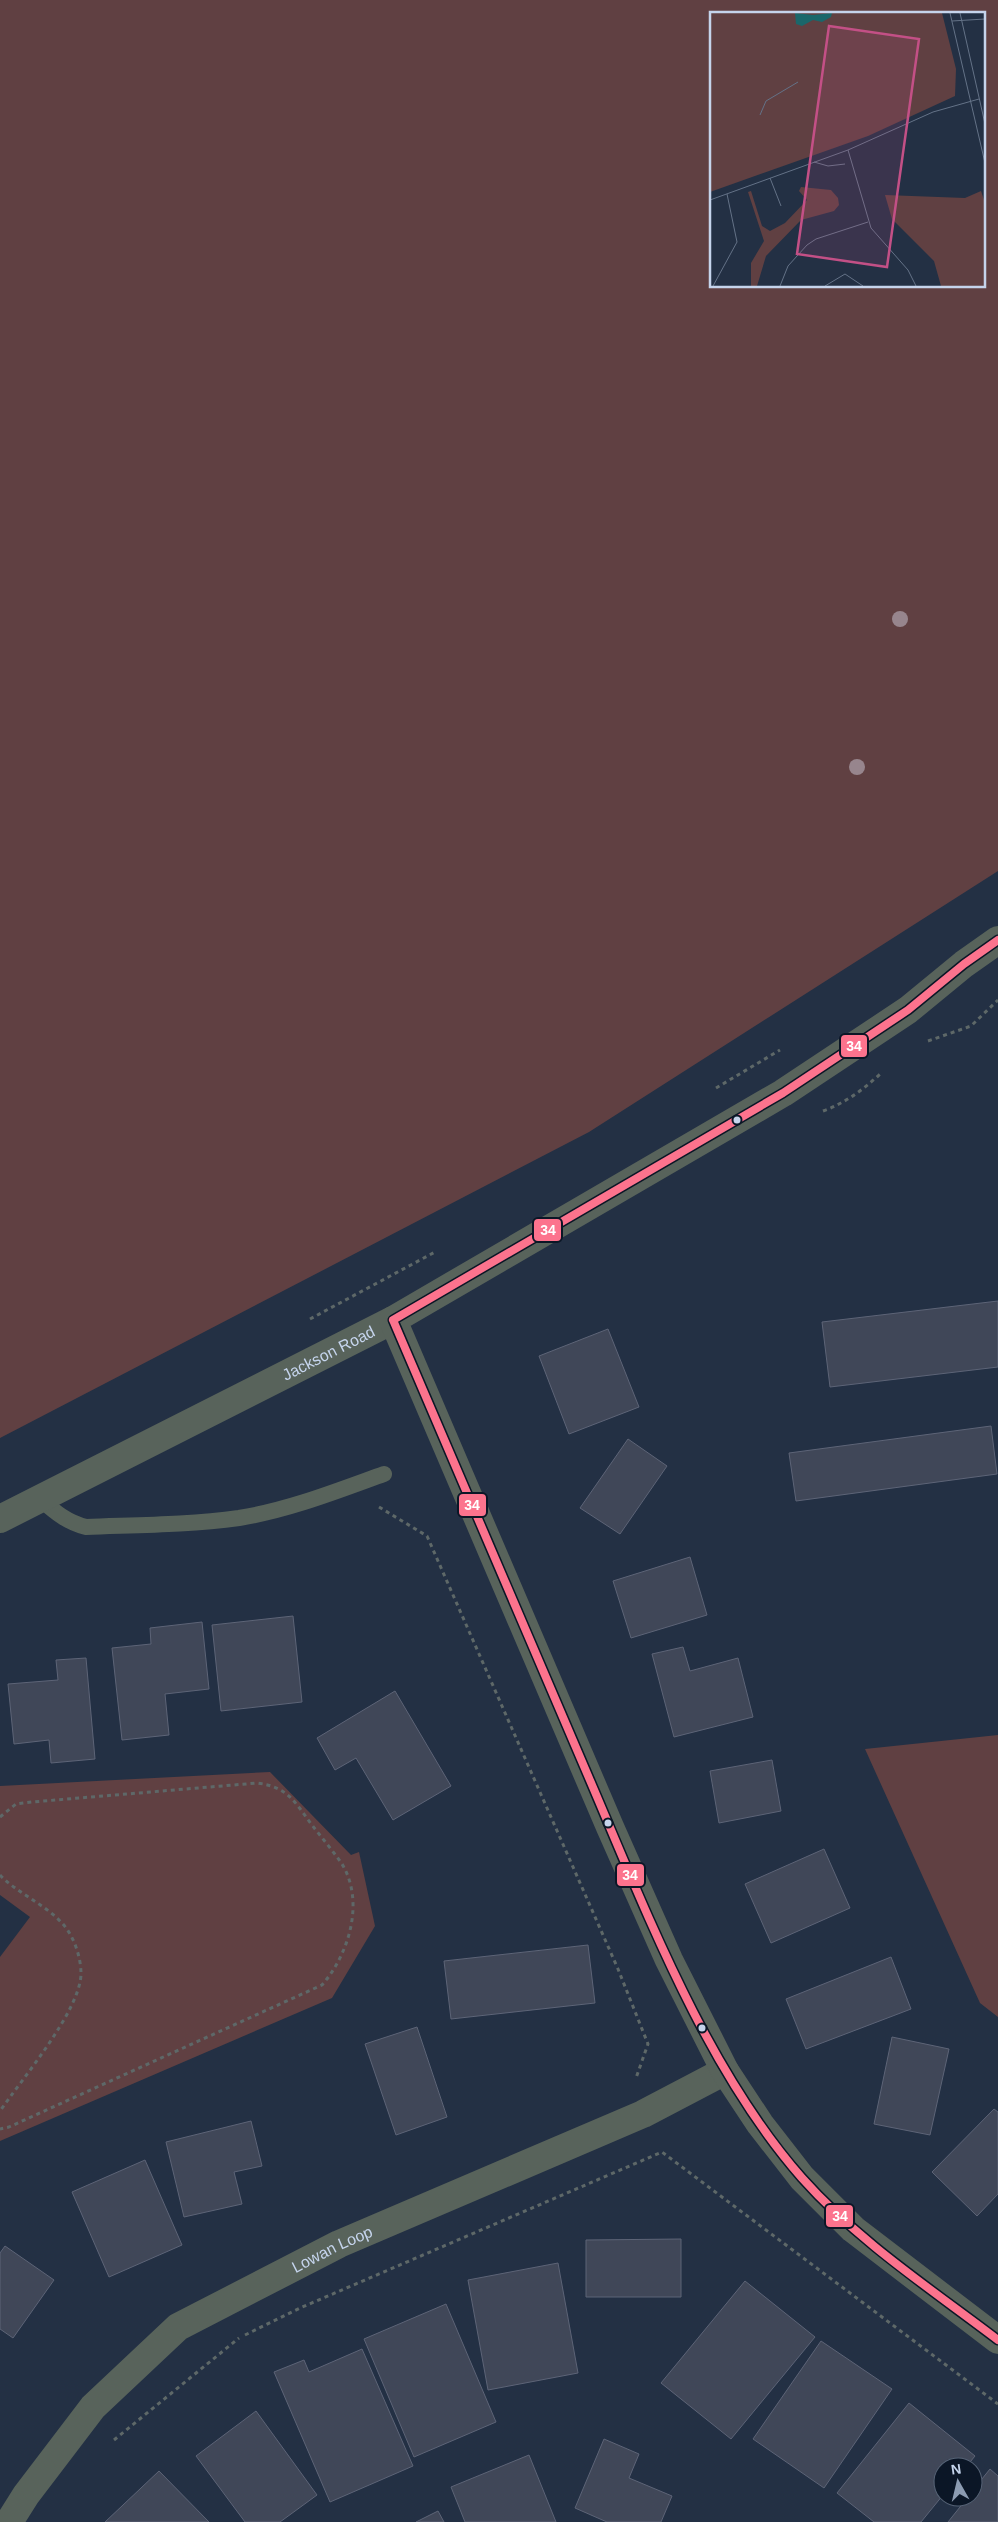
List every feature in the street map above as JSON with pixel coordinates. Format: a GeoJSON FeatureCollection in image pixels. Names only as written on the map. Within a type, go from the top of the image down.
{"type":"FeatureCollection","features":[{"type":"Feature","properties":{"kind":"street","name":"Jackson Road"},"geometry":{"type":"LineString","coordinates":[[0,1518],[393,1320],[783,1093],[908,1010],[964,964],[998,940]]}},
{"type":"Feature","properties":{"kind":"street"},"geometry":{"type":"LineString","coordinates":[[393,1320],[610,1827],[669,1960],[725,2071],[760,2124],[802,2178],[853,2229],[998,2340]]}},
{"type":"Feature","properties":{"kind":"street","name":"Lowan Loop"},"geometry":{"type":"LineString","coordinates":[[9,2522],[26,2495],[93,2407],[178,2327],[339,2244],[643,2114],[725,2071]]}},
{"type":"Feature","properties":{"kind":"lane"},"geometry":{"type":"LineString","coordinates":[[38,1498],[72,1524],[86,1527],[199,1522],[240,1518],[279,1509],[384,1474]]}},
{"type":"Feature","properties":{"kind":"path"},"geometry":{"type":"LineString","coordinates":[[710,1092],[787,1045]]}},
{"type":"Feature","properties":{"kind":"path"},"geometry":{"type":"LineString","coordinates":[[304,1323],[443,1247]]}},
{"type":"Feature","properties":{"kind":"path"},"geometry":{"type":"LineString","coordinates":[[345,1488],[427,1536],[618,1970],[648,2044],[634,2084]]}},
{"type":"Feature","properties":{"kind":"path"},"geometry":{"type":"LineString","coordinates":[[0,1817],[16,1804],[32,1802],[257,1783],[274,1785],[288,1793],[343,1866],[351,1888],[352,1914],[350,1938],[342,1958],[322,1985],[10,2127],[0,2129]]}},
{"type":"Feature","properties":{"kind":"path"},"geometry":{"type":"LineString","coordinates":[[0,1875],[60,1921],[70,1934],[79,1957],[81,1975],[75,1996],[65,2018],[0,2111]]}},
{"type":"Feature","properties":{"kind":"path"},"geometry":{"type":"LineString","coordinates":[[111,2443],[237,2339],[300,2308],[662,2152],[998,2404]]}},
{"type":"Feature","properties":{"kind":"shaded area"},"geometry":{"type":"Polygon","coordinates":[[[0,0],[998,0],[998,871],[589,1132],[0,1438],[0,0]]]}},
{"type":"Feature","properties":{"kind":"shaded area"},"geometry":{"type":"Polygon","coordinates":[[[998,1735],[998,2017],[980,2003],[865,1749],[998,1735]]]}},
{"type":"Feature","properties":{"kind":"shaded area"},"geometry":{"type":"Polygon","coordinates":[[[270,1772],[351,1855],[359,1852],[375,1926],[332,1998],[0,2141],[0,1957],[30,1917],[0,1895],[0,1786],[270,1772]]]}},
{"type":"Feature","properties":{"kind":"building"},"geometry":{"type":"Polygon","coordinates":[[[998,1301],[998,1367],[830,1387],[822,1322],[998,1301]]]}},
{"type":"Feature","properties":{"kind":"building"},"geometry":{"type":"Polygon","coordinates":[[[608,1329],[639,1407],[569,1434],[539,1356],[608,1329]]]}},
{"type":"Feature","properties":{"kind":"building"},"geometry":{"type":"Polygon","coordinates":[[[991,1426],[997,1474],[796,1501],[789,1453],[991,1426]]]}},
{"type":"Feature","properties":{"kind":"building"},"geometry":{"type":"Polygon","coordinates":[[[628,1439],[667,1466],[620,1534],[580,1508],[628,1439]]]}},
{"type":"Feature","properties":{"kind":"building"},"geometry":{"type":"Polygon","coordinates":[[[690,1557],[707,1615],[631,1638],[613,1581],[690,1557]]]}},
{"type":"Feature","properties":{"kind":"building"},"geometry":{"type":"Polygon","coordinates":[[[293,1616],[302,1702],[221,1711],[212,1625],[293,1616]]]}},
{"type":"Feature","properties":{"kind":"building"},"geometry":{"type":"Polygon","coordinates":[[[202,1622],[209,1689],[165,1694],[169,1735],[122,1740],[112,1648],[151,1644],[150,1628],[202,1622]]]}},
{"type":"Feature","properties":{"kind":"building"},"geometry":{"type":"Polygon","coordinates":[[[683,1647],[690,1671],[738,1658],[753,1717],[674,1737],[652,1654],[683,1647]]]}},
{"type":"Feature","properties":{"kind":"building"},"geometry":{"type":"Polygon","coordinates":[[[86,1658],[95,1759],[51,1763],[49,1740],[14,1744],[8,1684],[58,1680],[56,1660],[86,1658]]]}},
{"type":"Feature","properties":{"kind":"building"},"geometry":{"type":"Polygon","coordinates":[[[395,1691],[451,1786],[393,1820],[356,1758],[335,1770],[317,1738],[395,1691]]]}},
{"type":"Feature","properties":{"kind":"building"},"geometry":{"type":"Polygon","coordinates":[[[772,1760],[781,1811],[719,1823],[710,1771],[772,1760]]]}},
{"type":"Feature","properties":{"kind":"building"},"geometry":{"type":"Polygon","coordinates":[[[824,1849],[850,1908],[771,1943],[745,1884],[824,1849]]]}},
{"type":"Feature","properties":{"kind":"building"},"geometry":{"type":"Polygon","coordinates":[[[588,1945],[595,2003],[451,2019],[444,1961],[588,1945]]]}},
{"type":"Feature","properties":{"kind":"building"},"geometry":{"type":"Polygon","coordinates":[[[891,1957],[911,2009],[806,2049],[786,1999],[891,1957]]]}},
{"type":"Feature","properties":{"kind":"building"},"geometry":{"type":"Polygon","coordinates":[[[417,2027],[447,2117],[396,2135],[365,2044],[417,2027]]]}},
{"type":"Feature","properties":{"kind":"building"},"geometry":{"type":"Polygon","coordinates":[[[892,2037],[949,2049],[930,2135],[874,2124],[892,2037]]]}},
{"type":"Feature","properties":{"kind":"building"},"geometry":{"type":"Polygon","coordinates":[[[994,2109],[998,2112],[998,2194],[977,2216],[932,2172],[994,2109]]]}},
{"type":"Feature","properties":{"kind":"building"},"geometry":{"type":"Polygon","coordinates":[[[251,2121],[262,2166],[234,2172],[242,2204],[184,2217],[166,2142],[251,2121]]]}},
{"type":"Feature","properties":{"kind":"building"},"geometry":{"type":"Polygon","coordinates":[[[145,2160],[182,2245],[109,2277],[72,2192],[145,2160]]]}},
{"type":"Feature","properties":{"kind":"building"},"geometry":{"type":"Polygon","coordinates":[[[681,2239],[681,2297],[586,2297],[586,2240],[681,2239]]]}},
{"type":"Feature","properties":{"kind":"building"},"geometry":{"type":"Polygon","coordinates":[[[5,2246],[54,2280],[13,2338],[0,2329],[0,2253],[5,2246]]]}},
{"type":"Feature","properties":{"kind":"building"},"geometry":{"type":"Polygon","coordinates":[[[558,2263],[578,2373],[488,2390],[468,2280],[558,2263]]]}},
{"type":"Feature","properties":{"kind":"building"},"geometry":{"type":"Polygon","coordinates":[[[745,2281],[815,2337],[731,2439],[661,2383],[745,2281]]]}},
{"type":"Feature","properties":{"kind":"building"},"geometry":{"type":"Polygon","coordinates":[[[446,2304],[496,2422],[414,2457],[364,2339],[446,2304]]]}},
{"type":"Feature","properties":{"kind":"building"},"geometry":{"type":"Polygon","coordinates":[[[821,2341],[892,2389],[824,2488],[753,2439],[821,2341]]]}},
{"type":"Feature","properties":{"kind":"building"},"geometry":{"type":"Polygon","coordinates":[[[362,2349],[413,2466],[330,2502],[274,2372],[304,2360],[309,2372],[362,2349]]]}},
{"type":"Feature","properties":{"kind":"building"},"geometry":{"type":"Polygon","coordinates":[[[909,2403],[975,2456],[933,2457],[933,2507],[921,2522],[874,2522],[837,2493],[909,2403]]]}},
{"type":"Feature","properties":{"kind":"building"},"geometry":{"type":"Polygon","coordinates":[[[256,2411],[317,2495],[280,2522],[245,2522],[196,2456],[256,2411]]]}},
{"type":"Feature","properties":{"kind":"building"},"geometry":{"type":"Polygon","coordinates":[[[604,2439],[639,2454],[629,2478],[672,2496],[661,2522],[607,2522],[575,2508],[604,2439]]]}},
{"type":"Feature","properties":{"kind":"building"},"geometry":{"type":"Polygon","coordinates":[[[529,2455],[556,2522],[465,2522],[451,2487],[529,2455]]]}},
{"type":"Feature","properties":{"kind":"building"},"geometry":{"type":"Polygon","coordinates":[[[990,2469],[998,2476],[998,2522],[948,2522],[960,2507],[983,2507],[983,2478],[990,2469]]]}},
{"type":"Feature","properties":{"kind":"building"},"geometry":{"type":"Polygon","coordinates":[[[159,2471],[209,2522],[105,2522],[159,2471]]]}},
{"type":"Feature","properties":{"kind":"building"},"geometry":{"type":"Polygon","coordinates":[[[438,2511],[444,2522],[416,2522],[438,2511]]]}},
{"type":"Feature","properties":{"kind":"transit line","name":"34"},"geometry":{"type":"LineString","coordinates":[[393,1320],[783,1093],[908,1010],[964,964],[998,940]]}},
{"type":"Feature","properties":{"kind":"transit line","name":"34"},"geometry":{"type":"LineString","coordinates":[[393,1320],[656,1934],[707,2039],[736,2088],[768,2135],[802,2178],[824,2201],[896,2264],[998,2340]]}}]}
